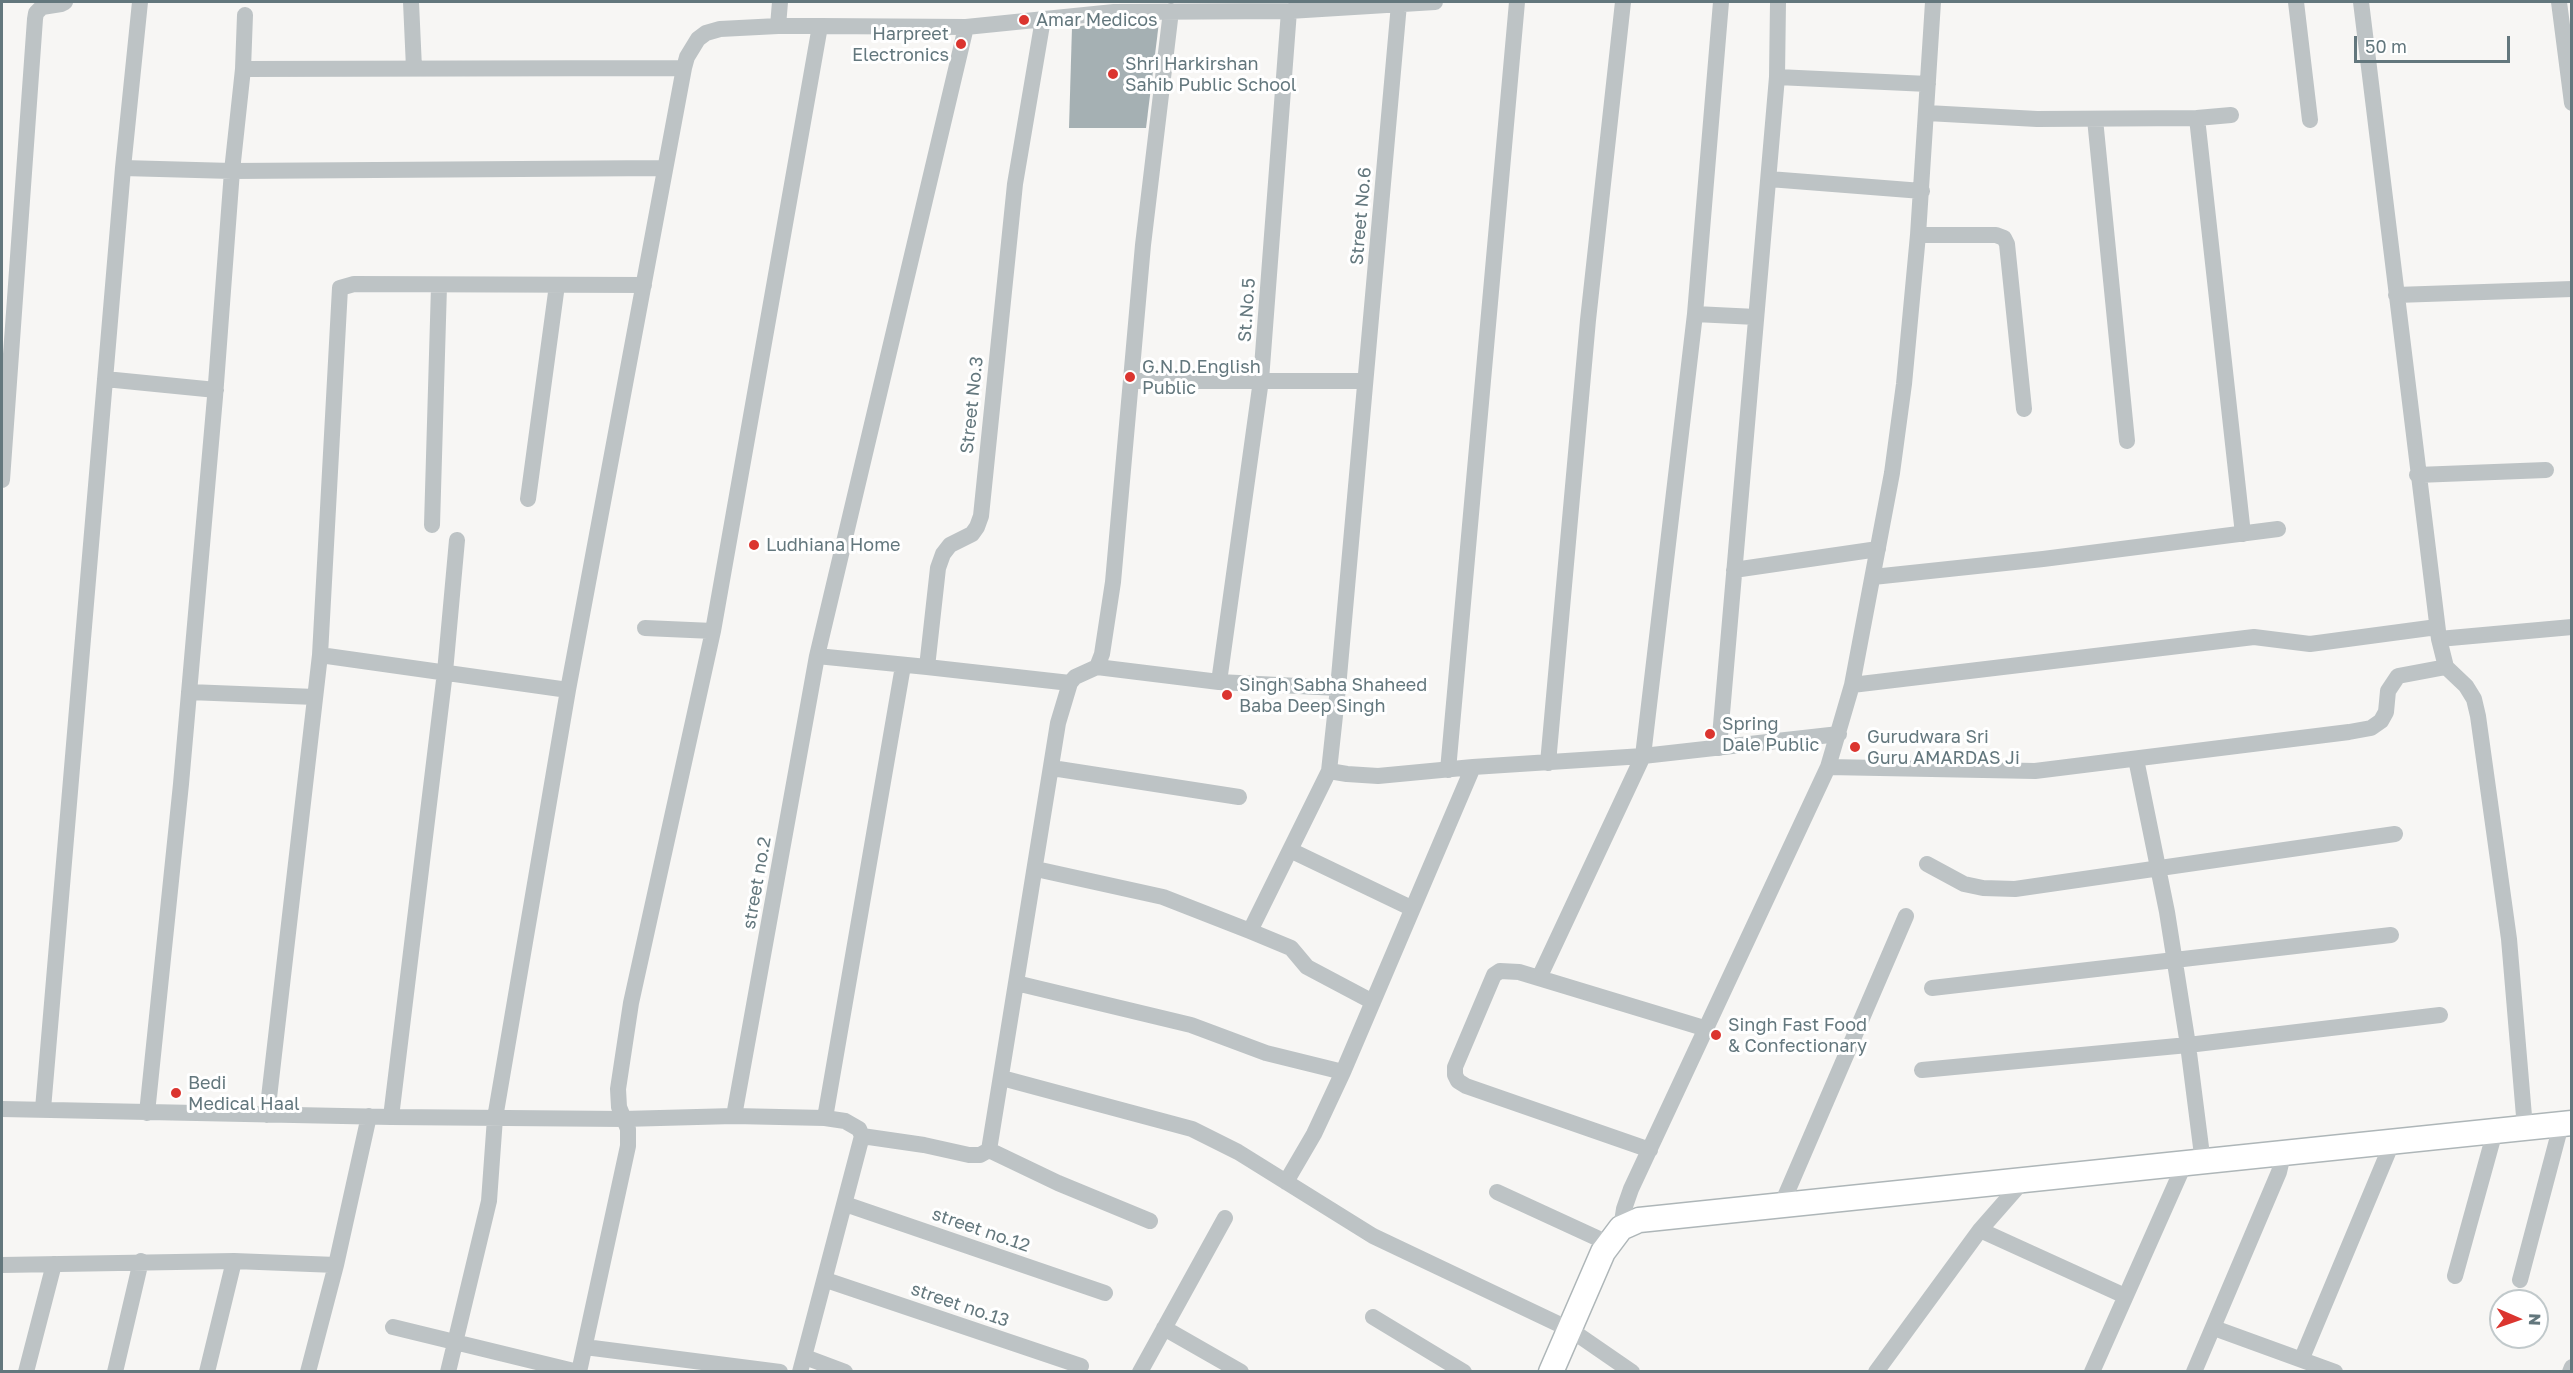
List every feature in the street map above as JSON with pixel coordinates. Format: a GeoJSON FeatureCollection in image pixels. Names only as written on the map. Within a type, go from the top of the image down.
{"type":"FeatureCollection","features":[{"type":"Feature","properties":{"kind":"street"},"geometry":{"type":"LineString","coordinates":[[2,480],[35,19],[36,13],[42,7],[65,2]]}},
{"type":"Feature","properties":{"kind":"street"},"geometry":{"type":"LineString","coordinates":[[43,1110],[123,168],[140,2]]}},
{"type":"Feature","properties":{"kind":"street"},"geometry":{"type":"LineString","coordinates":[[411,2],[414,68]]}},
{"type":"Feature","properties":{"kind":"street"},"geometry":{"type":"LineString","coordinates":[[778,26],[780,2]]}},
{"type":"Feature","properties":{"kind":"street"},"geometry":{"type":"LineString","coordinates":[[448,1371],[489,1201],[495,1118],[568,690],[664,168],[684,68],[687,57],[698,39],[706,33],[720,29],[778,26],[966,27],[1043,19],[1115,7],[1171,11],[1289,11],[1435,2]]}},
{"type":"Feature","properties":{"kind":"street"},"geometry":{"type":"LineString","coordinates":[[1448,770],[1517,2]]}},
{"type":"Feature","properties":{"kind":"street"},"geometry":{"type":"LineString","coordinates":[[1548,763],[1588,320],[1623,2]]}},
{"type":"Feature","properties":{"kind":"street"},"geometry":{"type":"LineString","coordinates":[[1539,978],[1643,756],[1695,314],[1721,2]]}},
{"type":"Feature","properties":{"kind":"street"},"geometry":{"type":"LineString","coordinates":[[1719,748],[1777,77],[1778,2]]}},
{"type":"Feature","properties":{"kind":"street"},"geometry":{"type":"LineString","coordinates":[[1551,1371],[1571,1330],[1603,1252],[1615,1236],[1627,1199],[1828,767],[1839,734],[1852,685],[1873,577],[1892,473],[1904,384],[1922,191],[1933,2]]}},
{"type":"Feature","properties":{"kind":"street"},"geometry":{"type":"LineString","coordinates":[[2296,2],[2310,120]]}},
{"type":"Feature","properties":{"kind":"street"},"geometry":{"type":"LineString","coordinates":[[2361,2],[2438,633],[2446,667],[2466,686],[2474,699],[2478,716],[2509,939],[2525,1128]]}},
{"type":"Feature","properties":{"kind":"street"},"geometry":{"type":"LineString","coordinates":[[2559,2],[2571,104]]}},
{"type":"Feature","properties":{"kind":"street","name":"Street No.6"},"geometry":{"type":"LineString","coordinates":[[1329,771],[1399,4]]}},
{"type":"Feature","properties":{"kind":"street"},"geometry":{"type":"LineString","coordinates":[[1097,667],[1102,654],[1113,582],[1143,245],[1171,11]]}},
{"type":"Feature","properties":{"kind":"street","name":"St.No.5"},"geometry":{"type":"LineString","coordinates":[[1219,681],[1261,380],[1289,11]]}},
{"type":"Feature","properties":{"kind":"street"},"geometry":{"type":"LineString","coordinates":[[147,1113],[189,692],[216,390],[232,171],[243,69],[245,15]]}},
{"type":"Feature","properties":{"kind":"street","name":"Street No.3"},"geometry":{"type":"LineString","coordinates":[[927,667],[938,568],[943,554],[950,545],[972,534],[981,516],[1015,184],[1043,19]]}},
{"type":"Feature","properties":{"kind":"street"},"geometry":{"type":"LineString","coordinates":[[393,1327],[579,1371],[628,1146],[628,1129],[619,1107],[618,1089],[631,1003],[713,631],[820,26]]}},
{"type":"Feature","properties":{"kind":"street","name":"street no.2"},"geometry":{"type":"LineString","coordinates":[[734,1116],[817,656],[966,27]]}},
{"type":"Feature","properties":{"kind":"street"},"geometry":{"type":"LineString","coordinates":[[243,69],[684,68]]}},
{"type":"Feature","properties":{"kind":"street"},"geometry":{"type":"LineString","coordinates":[[1777,77],[1928,84]]}},
{"type":"Feature","properties":{"kind":"street"},"geometry":{"type":"LineString","coordinates":[[1927,113],[2037,119],[2197,118],[2232,115]]}},
{"type":"Feature","properties":{"kind":"street"},"geometry":{"type":"LineString","coordinates":[[2197,118],[2244,534]]}},
{"type":"Feature","properties":{"kind":"street"},"geometry":{"type":"LineString","coordinates":[[2095,119],[2127,441]]}},
{"type":"Feature","properties":{"kind":"street"},"geometry":{"type":"LineString","coordinates":[[123,168],[232,171],[664,168]]}},
{"type":"Feature","properties":{"kind":"street"},"geometry":{"type":"LineString","coordinates":[[1768,179],[1922,191]]}},
{"type":"Feature","properties":{"kind":"street"},"geometry":{"type":"LineString","coordinates":[[1918,234],[1996,235],[2004,238],[2007,244],[2024,410]]}},
{"type":"Feature","properties":{"kind":"street"},"geometry":{"type":"LineString","coordinates":[[267,1115],[320,655],[340,288],[354,284],[644,285]]}},
{"type":"Feature","properties":{"kind":"street"},"geometry":{"type":"LineString","coordinates":[[528,499],[557,285]]}},
{"type":"Feature","properties":{"kind":"street"},"geometry":{"type":"LineString","coordinates":[[432,525],[439,286]]}},
{"type":"Feature","properties":{"kind":"street"},"geometry":{"type":"LineString","coordinates":[[2396,295],[2571,289]]}},
{"type":"Feature","properties":{"kind":"street"},"geometry":{"type":"LineString","coordinates":[[1695,314],[1756,317]]}},
{"type":"Feature","properties":{"kind":"street"},"geometry":{"type":"LineString","coordinates":[[105,379],[216,390]]}},
{"type":"Feature","properties":{"kind":"street"},"geometry":{"type":"LineString","coordinates":[[1131,381],[1365,381]]}},
{"type":"Feature","properties":{"kind":"street"},"geometry":{"type":"LineString","coordinates":[[2417,475],[2546,470]]}},
{"type":"Feature","properties":{"kind":"street"},"geometry":{"type":"LineString","coordinates":[[1873,577],[2278,529]]}},
{"type":"Feature","properties":{"kind":"street"},"geometry":{"type":"LineString","coordinates":[[391,1117],[445,672],[457,540]]}},
{"type":"Feature","properties":{"kind":"street"},"geometry":{"type":"LineString","coordinates":[[1734,570],[1878,549]]}},
{"type":"Feature","properties":{"kind":"street"},"geometry":{"type":"LineString","coordinates":[[1852,685],[2254,637],[2317,644],[2438,633],[2571,627]]}},
{"type":"Feature","properties":{"kind":"street"},"geometry":{"type":"LineString","coordinates":[[645,628],[713,631]]}},
{"type":"Feature","properties":{"kind":"street"},"geometry":{"type":"LineString","coordinates":[[320,655],[568,690]]}},
{"type":"Feature","properties":{"kind":"street"},"geometry":{"type":"LineString","coordinates":[[817,656],[1070,683]]}},
{"type":"Feature","properties":{"kind":"street"},"geometry":{"type":"LineString","coordinates":[[825,1118],[903,666]]}},
{"type":"Feature","properties":{"kind":"street"},"geometry":{"type":"LineString","coordinates":[[2,1109],[391,1117],[825,1118],[853,1124],[862,1136],[924,1145],[969,1155],[987,1154],[1002,1078],[1058,723],[1070,683],[1075,677],[1097,667],[1219,681],[1338,688]]}},
{"type":"Feature","properties":{"kind":"street"},"geometry":{"type":"LineString","coordinates":[[1828,767],[2035,771],[2371,728],[2381,721],[2386,711],[2388,691],[2398,676],[2446,667]]}},
{"type":"Feature","properties":{"kind":"street"},"geometry":{"type":"LineString","coordinates":[[189,692],[315,697]]}},
{"type":"Feature","properties":{"kind":"street"},"geometry":{"type":"LineString","coordinates":[[1250,931],[1329,771],[1378,776],[1473,767],[1643,756],[1839,734]]}},
{"type":"Feature","properties":{"kind":"street"},"geometry":{"type":"LineString","coordinates":[[2092,1371],[2125,1296],[2193,1164],[2188,1045],[2167,912],[2136,759]]}},
{"type":"Feature","properties":{"kind":"street"},"geometry":{"type":"LineString","coordinates":[[1286,1182],[1314,1134],[1343,1072],[1473,767]]}},
{"type":"Feature","properties":{"kind":"street"},"geometry":{"type":"LineString","coordinates":[[1052,768],[1239,797]]}},
{"type":"Feature","properties":{"kind":"street"},"geometry":{"type":"LineString","coordinates":[[1927,864],[1964,884],[1999,889],[2157,869],[2395,834]]}},
{"type":"Feature","properties":{"kind":"street"},"geometry":{"type":"LineString","coordinates":[[1290,850],[1411,908]]}},
{"type":"Feature","properties":{"kind":"street"},"geometry":{"type":"LineString","coordinates":[[1036,869],[1163,897],[1250,931],[1291,948],[1307,967],[1373,1002]]}},
{"type":"Feature","properties":{"kind":"street"},"geometry":{"type":"LineString","coordinates":[[1781,1206],[1906,916]]}},
{"type":"Feature","properties":{"kind":"street"},"geometry":{"type":"LineString","coordinates":[[1932,988],[2391,935]]}},
{"type":"Feature","properties":{"kind":"street"},"geometry":{"type":"LineString","coordinates":[[1650,1150],[1466,1086],[1458,1081],[1455,1067],[1494,975],[1508,970],[1707,1029]]}},
{"type":"Feature","properties":{"kind":"street"},"geometry":{"type":"LineString","coordinates":[[1016,983],[1191,1025],[1266,1053],[1343,1072]]}},
{"type":"Feature","properties":{"kind":"street"},"geometry":{"type":"LineString","coordinates":[[1922,1070],[2188,1045],[2440,1015]]}},
{"type":"Feature","properties":{"kind":"street"},"geometry":{"type":"LineString","coordinates":[[1002,1078],[1192,1129],[1238,1152],[1373,1236],[1571,1330],[1632,1371]]}},
{"type":"Feature","properties":{"kind":"street"},"geometry":{"type":"LineString","coordinates":[[308,1371],[336,1265],[369,1116]]}},
{"type":"Feature","properties":{"kind":"street"},"geometry":{"type":"LineString","coordinates":[[1615,1236],[1639,1220],[2566,1124],[2520,1280]]}},
{"type":"Feature","properties":{"kind":"street"},"geometry":{"type":"LineString","coordinates":[[2455,1276],[2494,1131]]}},
{"type":"Feature","properties":{"kind":"street"},"geometry":{"type":"LineString","coordinates":[[845,1371],[802,1364],[826,1280],[862,1136]]}},
{"type":"Feature","properties":{"kind":"street"},"geometry":{"type":"LineString","coordinates":[[2302,1358],[2392,1143]]}},
{"type":"Feature","properties":{"kind":"street"},"geometry":{"type":"LineString","coordinates":[[989,1150],[1058,1183],[1150,1221]]}},
{"type":"Feature","properties":{"kind":"street"},"geometry":{"type":"LineString","coordinates":[[2194,1371],[2279,1172],[2283,1155]]}},
{"type":"Feature","properties":{"kind":"street"},"geometry":{"type":"LineString","coordinates":[[1876,1371],[1980,1230],[2023,1181]]}},
{"type":"Feature","properties":{"kind":"street"},"geometry":{"type":"LineString","coordinates":[[1497,1192],[1615,1236]]}},
{"type":"Feature","properties":{"kind":"street","name":"street no.12"},"geometry":{"type":"LineString","coordinates":[[845,1204],[1105,1293]]}},
{"type":"Feature","properties":{"kind":"street"},"geometry":{"type":"LineString","coordinates":[[1140,1371],[1225,1218]]}},
{"type":"Feature","properties":{"kind":"street"},"geometry":{"type":"LineString","coordinates":[[1980,1230],[2125,1296]]}},
{"type":"Feature","properties":{"kind":"street"},"geometry":{"type":"LineString","coordinates":[[115,1371],[141,1261]]}},
{"type":"Feature","properties":{"kind":"street"},"geometry":{"type":"LineString","coordinates":[[2,1265],[234,1261],[336,1265]]}},
{"type":"Feature","properties":{"kind":"street"},"geometry":{"type":"LineString","coordinates":[[207,1371],[234,1261]]}},
{"type":"Feature","properties":{"kind":"street"},"geometry":{"type":"LineString","coordinates":[[26,1371],[54,1264]]}},
{"type":"Feature","properties":{"kind":"street","name":"street no.13"},"geometry":{"type":"LineString","coordinates":[[826,1280],[1081,1366]]}},
{"type":"Feature","properties":{"kind":"street"},"geometry":{"type":"LineString","coordinates":[[1373,1317],[1464,1371]]}},
{"type":"Feature","properties":{"kind":"street"},"geometry":{"type":"LineString","coordinates":[[1164,1328],[1241,1371]]}},
{"type":"Feature","properties":{"kind":"street"},"geometry":{"type":"LineString","coordinates":[[2214,1328],[2335,1371]]}},
{"type":"Feature","properties":{"kind":"street"},"geometry":{"type":"LineString","coordinates":[[585,1347],[780,1371]]}},
{"type":"Feature","properties":{"kind":"street"},"geometry":{"type":"LineString","coordinates":[[2570,1371],[2571,1367]]}},
{"type":"Feature","properties":{"kind":"building","name":"Shri Harkirshan Sahib Public School"},"geometry":{"type":"Polygon","coordinates":[[[1115,22],[1159,22],[1146,128],[1069,128],[1072,27],[1115,22]]]}},
{"type":"Feature","properties":{"kind":"place","name":"Amar Medicos"},"geometry":{"type":"Point","coordinates":[1024,20]}},
{"type":"Feature","properties":{"kind":"place","name":"Harpreet Electronics"},"geometry":{"type":"Point","coordinates":[961,44]}},
{"type":"Feature","properties":{"kind":"place","name":"Shri Harkirshan Sahib Public School"},"geometry":{"type":"Point","coordinates":[1113,74]}},
{"type":"Feature","properties":{"kind":"place","name":"G.N.D.English Public"},"geometry":{"type":"Point","coordinates":[1130,377]}},
{"type":"Feature","properties":{"kind":"place","name":"Ludhiana Home"},"geometry":{"type":"Point","coordinates":[754,545]}},
{"type":"Feature","properties":{"kind":"place","name":"Singh Sabha Shaheed Baba Deep Singh"},"geometry":{"type":"Point","coordinates":[1227,695]}},
{"type":"Feature","properties":{"kind":"place","name":"Spring Dale Public"},"geometry":{"type":"Point","coordinates":[1710,734]}},
{"type":"Feature","properties":{"kind":"place","name":"Gurudwara Sri Guru AMARDAS Ji"},"geometry":{"type":"Point","coordinates":[1855,747]}},
{"type":"Feature","properties":{"kind":"place","name":"Singh Fast Food & Confectionary"},"geometry":{"type":"Point","coordinates":[1716,1035]}},
{"type":"Feature","properties":{"kind":"place","name":"Bedi Medical Haal"},"geometry":{"type":"Point","coordinates":[176,1093]}}]}
